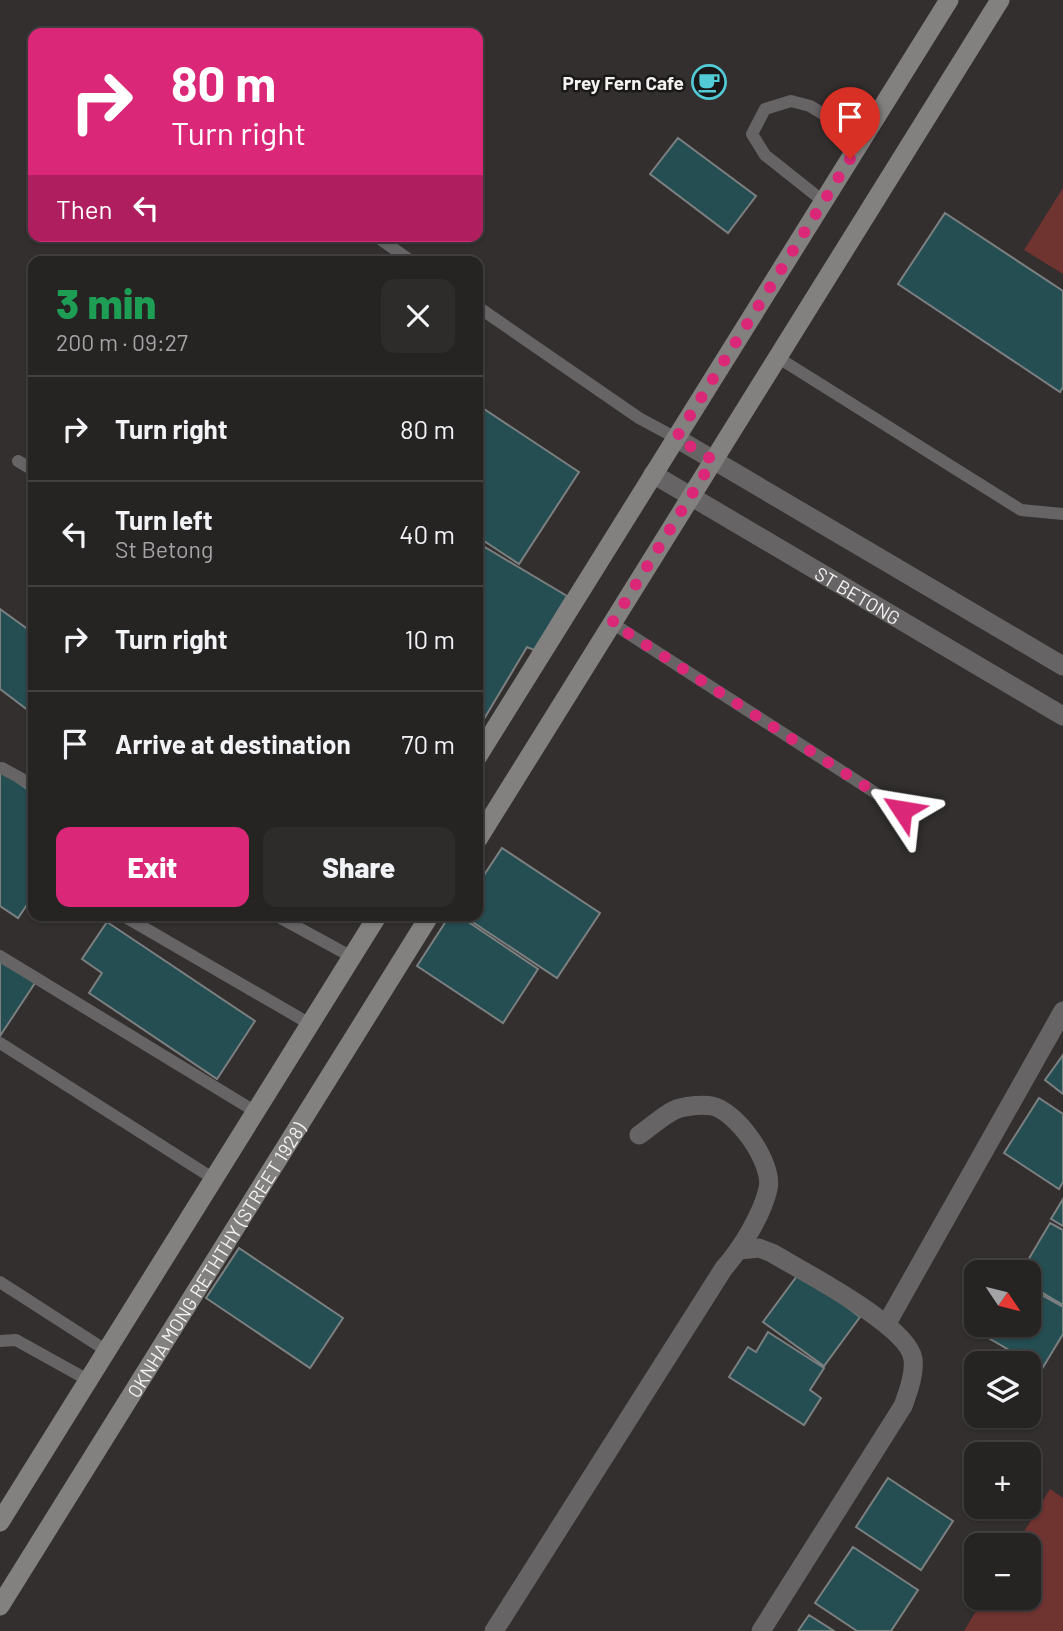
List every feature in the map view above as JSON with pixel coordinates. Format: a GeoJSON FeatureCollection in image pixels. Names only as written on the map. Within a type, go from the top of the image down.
{"type":"FeatureCollection","features":[{"type":"Feature","properties":{"kind":"main road"},"geometry":{"type":"LineString","coordinates":[[483,742],[949,0]]}},
{"type":"Feature","properties":{"kind":"main road"},"geometry":{"type":"LineString","coordinates":[[483,831],[1000,0]]}},
{"type":"Feature","properties":{"kind":"main road"},"geometry":{"type":"LineString","coordinates":[[0,1522],[374,921]]}},
{"type":"Feature","properties":{"kind":"main road","name":"OKNHA MONG RETHTHY (STREET 1928)"},"geometry":{"type":"LineString","coordinates":[[0,1606],[426,921]]}},
{"type":"Feature","properties":{"kind":"street"},"geometry":{"type":"LineString","coordinates":[[676,438],[780,502],[1063,666]]}},
{"type":"Feature","properties":{"kind":"street","name":"ST BETONG"},"geometry":{"type":"LineString","coordinates":[[653,474],[1063,716]]}},
{"type":"Feature","properties":{"kind":"street"},"geometry":{"type":"LineString","coordinates":[[887,1323],[1063,1012]]}},
{"type":"Feature","properties":{"kind":"street"},"geometry":{"type":"LineString","coordinates":[[494,1631],[723,1268],[740,1250],[768,1189],[769,1173],[748,1135],[728,1113],[711,1105],[677,1109],[639,1135]]}},
{"type":"Feature","properties":{"kind":"street"},"geometry":{"type":"LineString","coordinates":[[740,1250],[759,1248],[772,1253],[887,1323],[906,1342],[913,1359],[911,1383],[903,1406],[761,1631]]}},
{"type":"Feature","properties":{"kind":"lane"},"geometry":{"type":"LineString","coordinates":[[823,201],[765,155],[752,134],[765,110],[791,101],[810,106],[863,138]]}},
{"type":"Feature","properties":{"kind":"lane"},"geometry":{"type":"LineString","coordinates":[[384,242],[404,256]]}},
{"type":"Feature","properties":{"kind":"lane"},"geometry":{"type":"LineString","coordinates":[[483,310],[639,418],[676,438]]}},
{"type":"Feature","properties":{"kind":"lane"},"geometry":{"type":"LineString","coordinates":[[777,357],[1021,510],[1063,514]]}},
{"type":"Feature","properties":{"kind":"lane"},"geometry":{"type":"LineString","coordinates":[[18,461],[28,467]]}},
{"type":"Feature","properties":{"kind":"lane"},"geometry":{"type":"LineString","coordinates":[[612,623],[902,810]]}},
{"type":"Feature","properties":{"kind":"lane"},"geometry":{"type":"LineString","coordinates":[[2,768],[28,782]]}},
{"type":"Feature","properties":{"kind":"lane"},"geometry":{"type":"LineString","coordinates":[[132,921],[310,1024]]}},
{"type":"Feature","properties":{"kind":"lane"},"geometry":{"type":"LineString","coordinates":[[286,921],[352,957]]}},
{"type":"Feature","properties":{"kind":"lane"},"geometry":{"type":"LineString","coordinates":[[0,956],[256,1112]]}},
{"type":"Feature","properties":{"kind":"lane"},"geometry":{"type":"LineString","coordinates":[[0,1044],[214,1179]]}},
{"type":"Feature","properties":{"kind":"lane"},"geometry":{"type":"LineString","coordinates":[[0,1282],[107,1351]]}},
{"type":"Feature","properties":{"kind":"lane"},"geometry":{"type":"LineString","coordinates":[[0,1340],[16,1340],[88,1380]]}},
{"type":"Feature","properties":{"kind":"shaded area"},"geometry":{"type":"Polygon","coordinates":[[[1063,188],[1063,274],[1024,250],[1063,188]]]}},
{"type":"Feature","properties":{"kind":"shaded area"},"geometry":{"type":"Polygon","coordinates":[[[1050,1489],[1063,1498],[1063,1631],[964,1631],[977,1610],[1041,1610],[1041,1533],[1023,1533],[1032,1519],[1041,1519],[1041,1504],[1050,1489]]]}},
{"type":"Feature","properties":{"kind":"building"},"geometry":{"type":"Polygon","coordinates":[[[678,138],[756,196],[728,233],[650,174],[678,138]]]}},
{"type":"Feature","properties":{"kind":"building"},"geometry":{"type":"Polygon","coordinates":[[[945,213],[1063,291],[1063,387],[1060,392],[898,284],[945,213]]]}},
{"type":"Feature","properties":{"kind":"building"},"geometry":{"type":"Polygon","coordinates":[[[483,408],[579,472],[519,564],[483,540],[483,408]]]}},
{"type":"Feature","properties":{"kind":"building"},"geometry":{"type":"Polygon","coordinates":[[[483,546],[567,596],[534,650],[527,647],[483,721],[483,546]]]}},
{"type":"Feature","properties":{"kind":"building"},"geometry":{"type":"Polygon","coordinates":[[[0,609],[28,629],[28,710],[0,689],[0,609]]]}},
{"type":"Feature","properties":{"kind":"building"},"geometry":{"type":"Polygon","coordinates":[[[0,770],[28,790],[28,903],[18,918],[0,906],[0,770]]]}},
{"type":"Feature","properties":{"kind":"building"},"geometry":{"type":"Polygon","coordinates":[[[502,848],[600,913],[557,978],[471,921],[483,921],[483,876],[502,848]]]}},
{"type":"Feature","properties":{"kind":"building"},"geometry":{"type":"Polygon","coordinates":[[[446,921],[467,921],[538,969],[503,1023],[417,966],[446,921]]]}},
{"type":"Feature","properties":{"kind":"building"},"geometry":{"type":"Polygon","coordinates":[[[107,922],[255,1021],[217,1079],[89,993],[102,973],[82,959],[107,922]]]}},
{"type":"Feature","properties":{"kind":"building"},"geometry":{"type":"Polygon","coordinates":[[[0,960],[35,983],[0,1036],[0,960]]]}},
{"type":"Feature","properties":{"kind":"building"},"geometry":{"type":"Polygon","coordinates":[[[1063,1055],[1063,1094],[1045,1080],[1063,1055]]]}},
{"type":"Feature","properties":{"kind":"building"},"geometry":{"type":"Polygon","coordinates":[[[1039,1098],[1063,1114],[1063,1182],[1059,1189],[1004,1153],[1039,1098]]]}},
{"type":"Feature","properties":{"kind":"building"},"geometry":{"type":"Polygon","coordinates":[[[1063,1199],[1063,1226],[1051,1219],[1063,1199]]]}},
{"type":"Feature","properties":{"kind":"building"},"geometry":{"type":"Polygon","coordinates":[[[1050,1223],[1063,1230],[1063,1305],[1041,1292],[1041,1260],[1028,1260],[1050,1223]]]}},
{"type":"Feature","properties":{"kind":"building"},"geometry":{"type":"Polygon","coordinates":[[[239,1248],[343,1318],[310,1368],[206,1298],[239,1248]]]}},
{"type":"Feature","properties":{"kind":"building"},"geometry":{"type":"Polygon","coordinates":[[[800,1272],[860,1317],[824,1366],[763,1322],[800,1272]]]}},
{"type":"Feature","properties":{"kind":"building"},"geometry":{"type":"Polygon","coordinates":[[[1041,1295],[1063,1307],[1063,1334],[1042,1369],[1041,1351],[1011,1351],[987,1337],[1041,1337],[1041,1295]]]}},
{"type":"Feature","properties":{"kind":"building"},"geometry":{"type":"Polygon","coordinates":[[[768,1332],[824,1368],[810,1390],[821,1398],[804,1425],[729,1377],[748,1347],[756,1352],[768,1332]]]}},
{"type":"Feature","properties":{"kind":"building"},"geometry":{"type":"Polygon","coordinates":[[[888,1478],[953,1521],[921,1570],[856,1527],[888,1478]]]}},
{"type":"Feature","properties":{"kind":"building"},"geometry":{"type":"Polygon","coordinates":[[[853,1547],[918,1590],[891,1631],[857,1631],[815,1603],[853,1547]]]}},
{"type":"Feature","properties":{"kind":"building"},"geometry":{"type":"Polygon","coordinates":[[[809,1615],[834,1631],[798,1631],[809,1615]]]}},
{"type":"Feature","properties":{"kind":"place","name":"Prey Fern Cafe"},"geometry":{"type":"Point","coordinates":[709,82]}},
{"type":"Feature","properties":{"kind":"route"},"geometry":{"type":"LineString","coordinates":[[850,159],[676,438],[713,460],[612,623],[902,810]]}}]}
